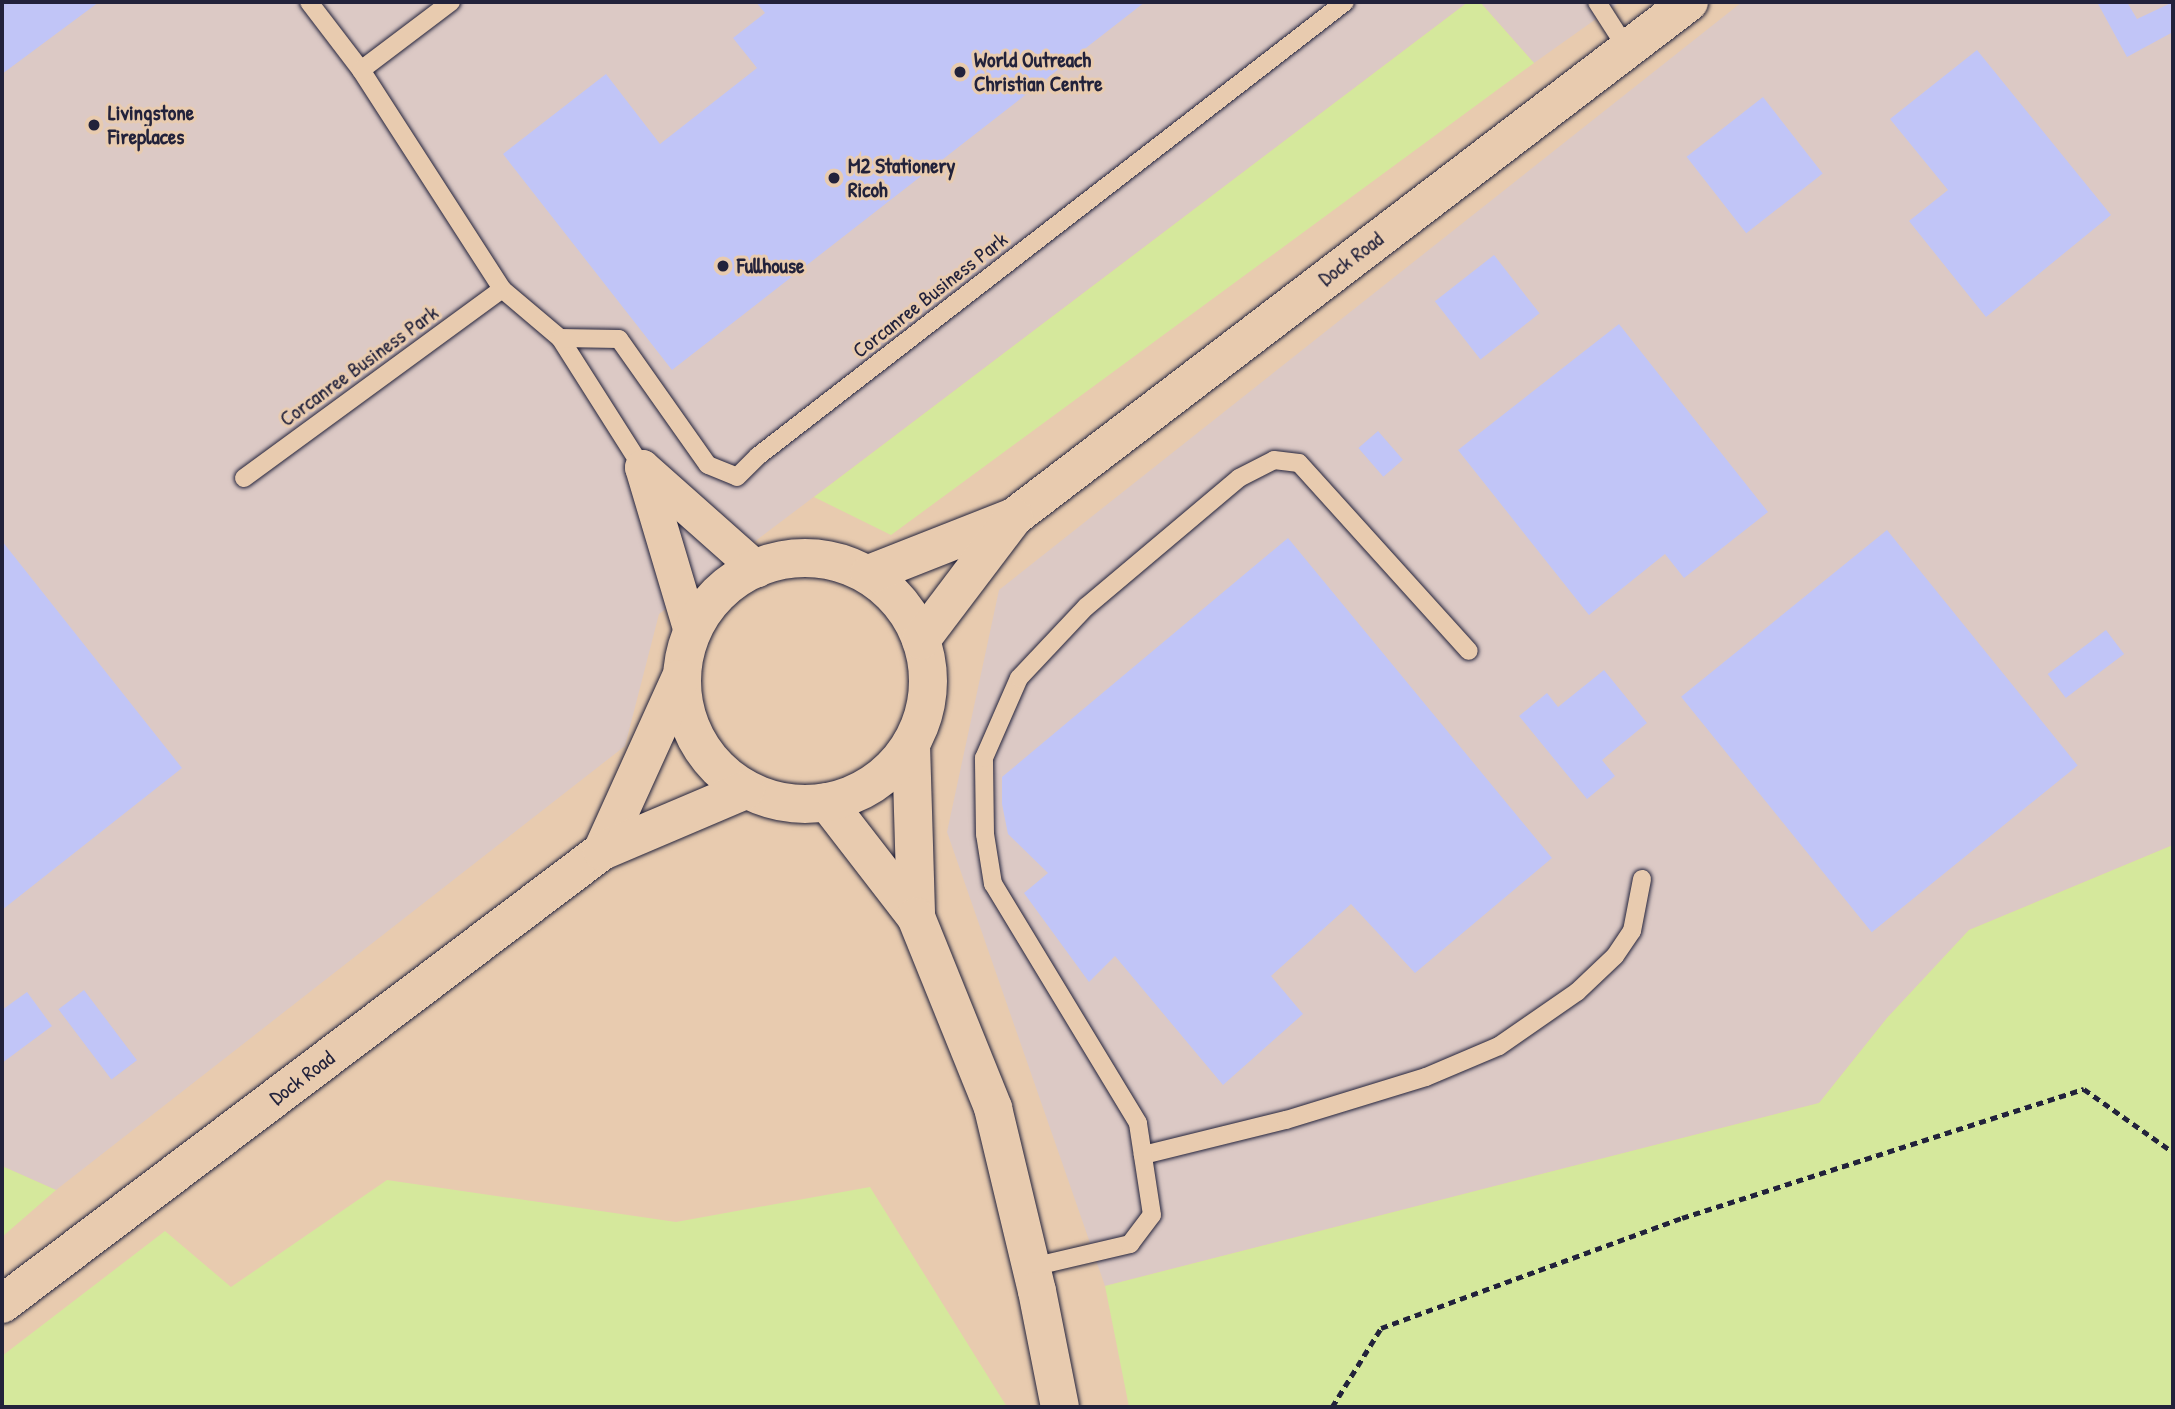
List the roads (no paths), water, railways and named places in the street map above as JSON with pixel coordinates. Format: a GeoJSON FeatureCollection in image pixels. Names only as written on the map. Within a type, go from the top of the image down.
{"type":"FeatureCollection","features":[{"type":"Feature","properties":{"kind":"main road","name":"Dock Road"},"geometry":{"type":"LineString","coordinates":[[921,640],[1014,517],[1689,2]]}},
{"type":"Feature","properties":{"kind":"main road","name":"Dock Road"},"geometry":{"type":"LineString","coordinates":[[869,574],[1014,517]]}},
{"type":"Feature","properties":{"kind":"main road"},"geometry":{"type":"LineString","coordinates":[[812,560],[841,563],[869,574],[884,584],[900,602],[921,640],[928,668],[929,694],[911,744],[875,782],[827,802],[785,803],[746,790],[717,768],[696,744],[683,713],[680,679],[681,660],[691,631],[717,595],[757,569],[781,562],[812,560]]}},
{"type":"Feature","properties":{"kind":"main road","name":"Dock Road"},"geometry":{"type":"LineString","coordinates":[[602,852],[680,679]]}},
{"type":"Feature","properties":{"kind":"main road"},"geometry":{"type":"LineString","coordinates":[[911,744],[916,917]]}},
{"type":"Feature","properties":{"kind":"main road","name":"Dock Road"},"geometry":{"type":"LineString","coordinates":[[2,1304],[602,852],[746,790]]}},
{"type":"Feature","properties":{"kind":"main road"},"geometry":{"type":"LineString","coordinates":[[827,802],[916,917],[993,1108],[1032,1267],[1060,1407]]}},
{"type":"Feature","properties":{"kind":"street"},"geometry":{"type":"LineString","coordinates":[[642,467],[757,569]]}},
{"type":"Feature","properties":{"kind":"street"},"geometry":{"type":"LineString","coordinates":[[642,467],[691,631]]}},
{"type":"Feature","properties":{"kind":"lane"},"geometry":{"type":"LineString","coordinates":[[309,2],[361,71],[502,289],[560,338],[642,467]]}},
{"type":"Feature","properties":{"kind":"lane"},"geometry":{"type":"LineString","coordinates":[[361,71],[452,2]]}},
{"type":"Feature","properties":{"kind":"lane","name":"Corcanree Business Park"},"geometry":{"type":"LineString","coordinates":[[560,338],[619,339],[708,465],[737,477],[758,456],[1345,2]]}},
{"type":"Feature","properties":{"kind":"lane"},"geometry":{"type":"LineString","coordinates":[[1597,2],[1627,49]]}},
{"type":"Feature","properties":{"kind":"lane","name":"Corcanree Business Park"},"geometry":{"type":"LineString","coordinates":[[244,478],[502,289]]}},
{"type":"Feature","properties":{"kind":"lane"},"geometry":{"type":"LineString","coordinates":[[1032,1267],[1130,1244],[1152,1215],[1138,1123],[993,884],[985,834],[984,758],[1020,678],[1086,607],[1239,478],[1274,460],[1299,463],[1469,651]]}},
{"type":"Feature","properties":{"kind":"lane"},"geometry":{"type":"LineString","coordinates":[[1143,1155],[1286,1121],[1426,1077],[1499,1046],[1577,992],[1615,956],[1632,931],[1642,878]]}},
{"type":"Feature","properties":{"kind":"place","name":"World Outreach Christian Centre"},"geometry":{"type":"Point","coordinates":[960,72]}},
{"type":"Feature","properties":{"kind":"place","name":"Livingstone Fireplaces"},"geometry":{"type":"Point","coordinates":[94,125]}},
{"type":"Feature","properties":{"kind":"place","name":"M2 Stationery Ricoh"},"geometry":{"type":"Point","coordinates":[834,178]}},
{"type":"Feature","properties":{"kind":"place","name":"Fullhouse"},"geometry":{"type":"Point","coordinates":[723,266]}}]}
